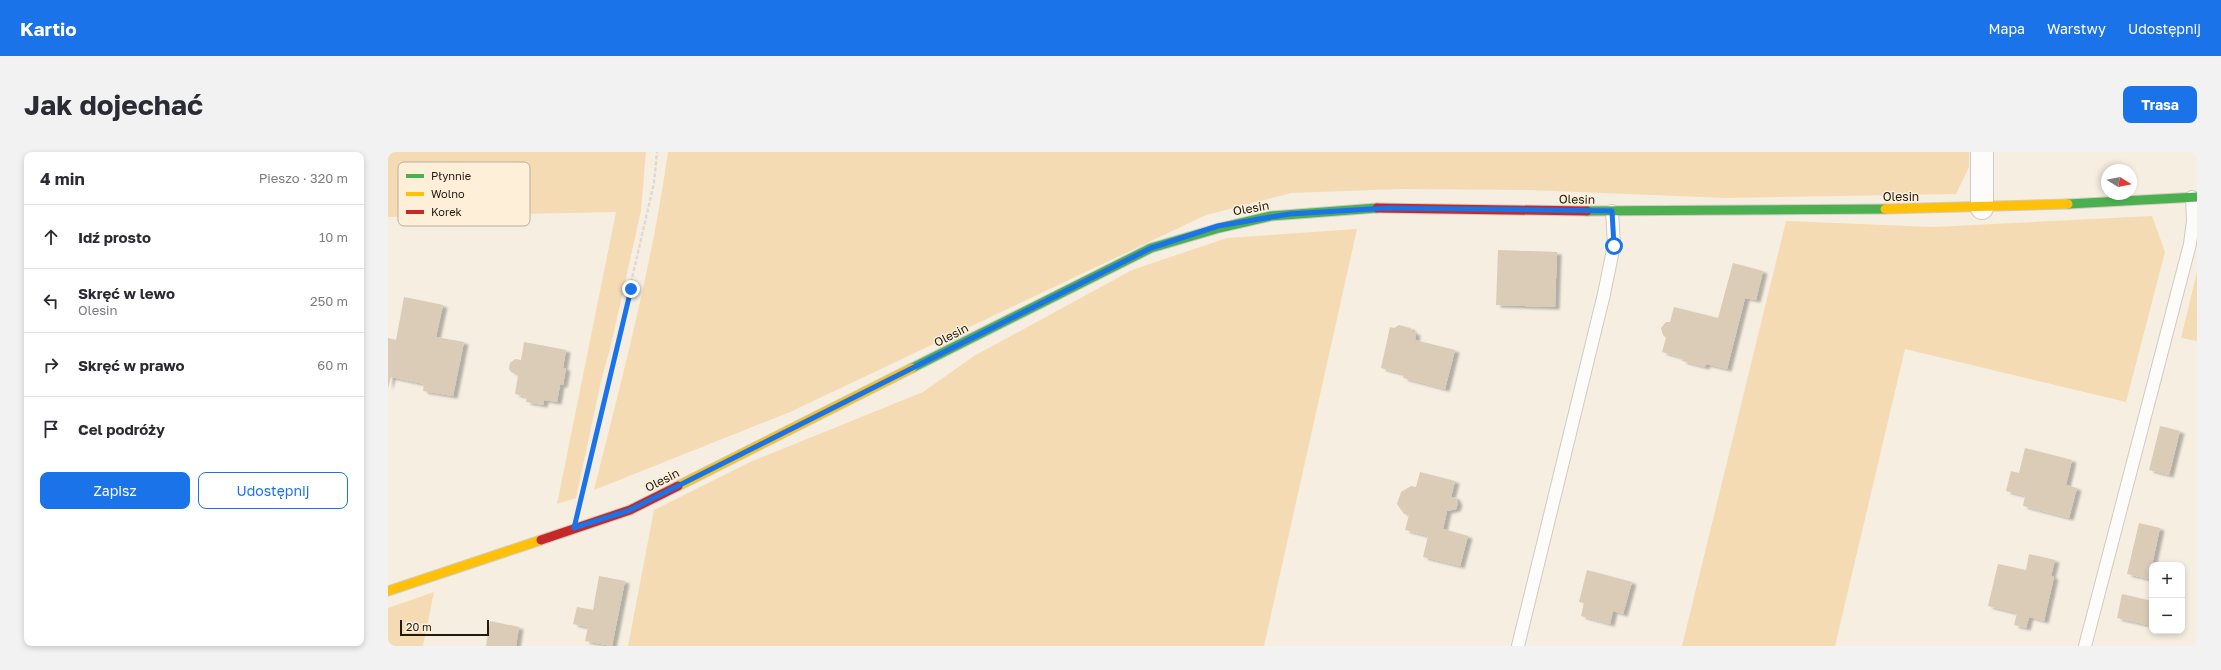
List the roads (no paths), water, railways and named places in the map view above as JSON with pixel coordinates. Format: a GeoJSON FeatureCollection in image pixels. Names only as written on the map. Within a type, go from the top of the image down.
{"type":"FeatureCollection","features":[{"type":"Feature","properties":{"kind":"street"},"geometry":{"type":"LineString","coordinates":[[1982,152],[1982,208]]}},
{"type":"Feature","properties":{"kind":"street","name":"Olesin"},"geometry":{"type":"LineString","coordinates":[[388,591],[630,510],[1151,248],[1218,226],[1289,214],[1388,208],[1612,211],[1982,208],[2194,197]]}},
{"type":"Feature","properties":{"kind":"lane"},"geometry":{"type":"LineString","coordinates":[[2085,646],[2190,244],[2194,197]]}},
{"type":"Feature","properties":{"kind":"lane"},"geometry":{"type":"LineString","coordinates":[[1518,646],[1604,294],[1614,246],[1612,211]]}}]}
